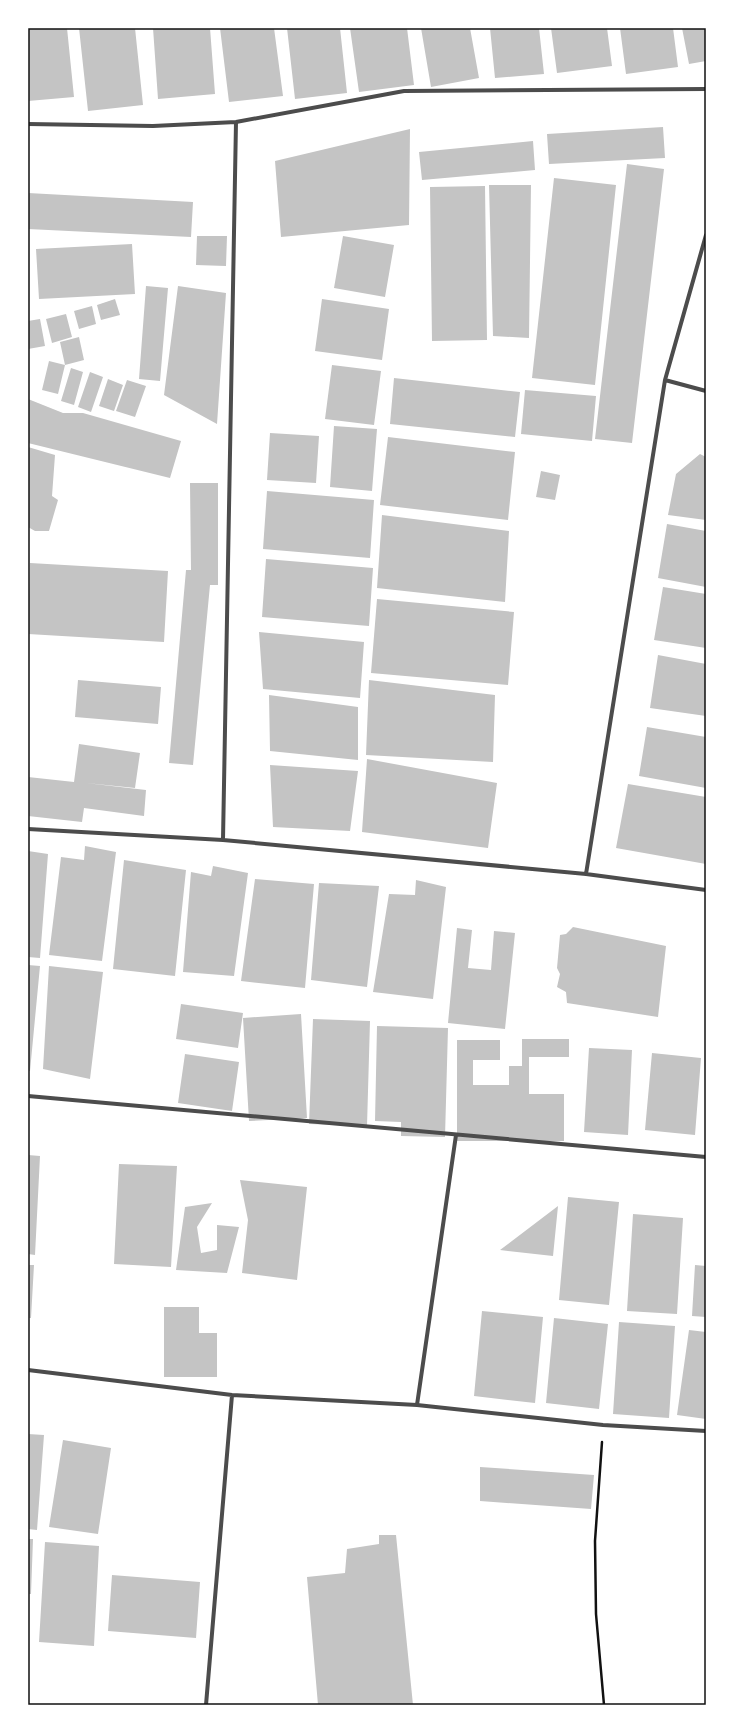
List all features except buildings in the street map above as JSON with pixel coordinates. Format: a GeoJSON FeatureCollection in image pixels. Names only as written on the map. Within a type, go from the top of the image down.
{"type":"FeatureCollection","features":[{"type":"Feature","properties":{"kind":"street"},"geometry":{"type":"LineString","coordinates":[[28,124],[153,126],[236,122],[404,91],[706,89]]}},
{"type":"Feature","properties":{"kind":"street"},"geometry":{"type":"LineString","coordinates":[[223,840],[236,122]]}},
{"type":"Feature","properties":{"kind":"street"},"geometry":{"type":"LineString","coordinates":[[586,874],[666,380],[706,235]]}},
{"type":"Feature","properties":{"kind":"street"},"geometry":{"type":"LineString","coordinates":[[666,380],[706,391]]}},
{"type":"Feature","properties":{"kind":"street"},"geometry":{"type":"LineString","coordinates":[[28,829],[223,840],[586,874],[706,890]]}},
{"type":"Feature","properties":{"kind":"street"},"geometry":{"type":"LineString","coordinates":[[28,1096],[132,1104],[706,1157]]}},
{"type":"Feature","properties":{"kind":"street"},"geometry":{"type":"LineString","coordinates":[[417,1405],[456,1135]]}},
{"type":"Feature","properties":{"kind":"street"},"geometry":{"type":"LineString","coordinates":[[28,1370],[232,1395],[417,1405],[603,1424],[706,1431]]}},
{"type":"Feature","properties":{"kind":"street"},"geometry":{"type":"LineString","coordinates":[[206,1705],[232,1395]]}},
{"type":"Feature","properties":{"kind":"path"},"geometry":{"type":"LineString","coordinates":[[603,1424],[595,1540],[596,1614],[604,1705]]}}]}
